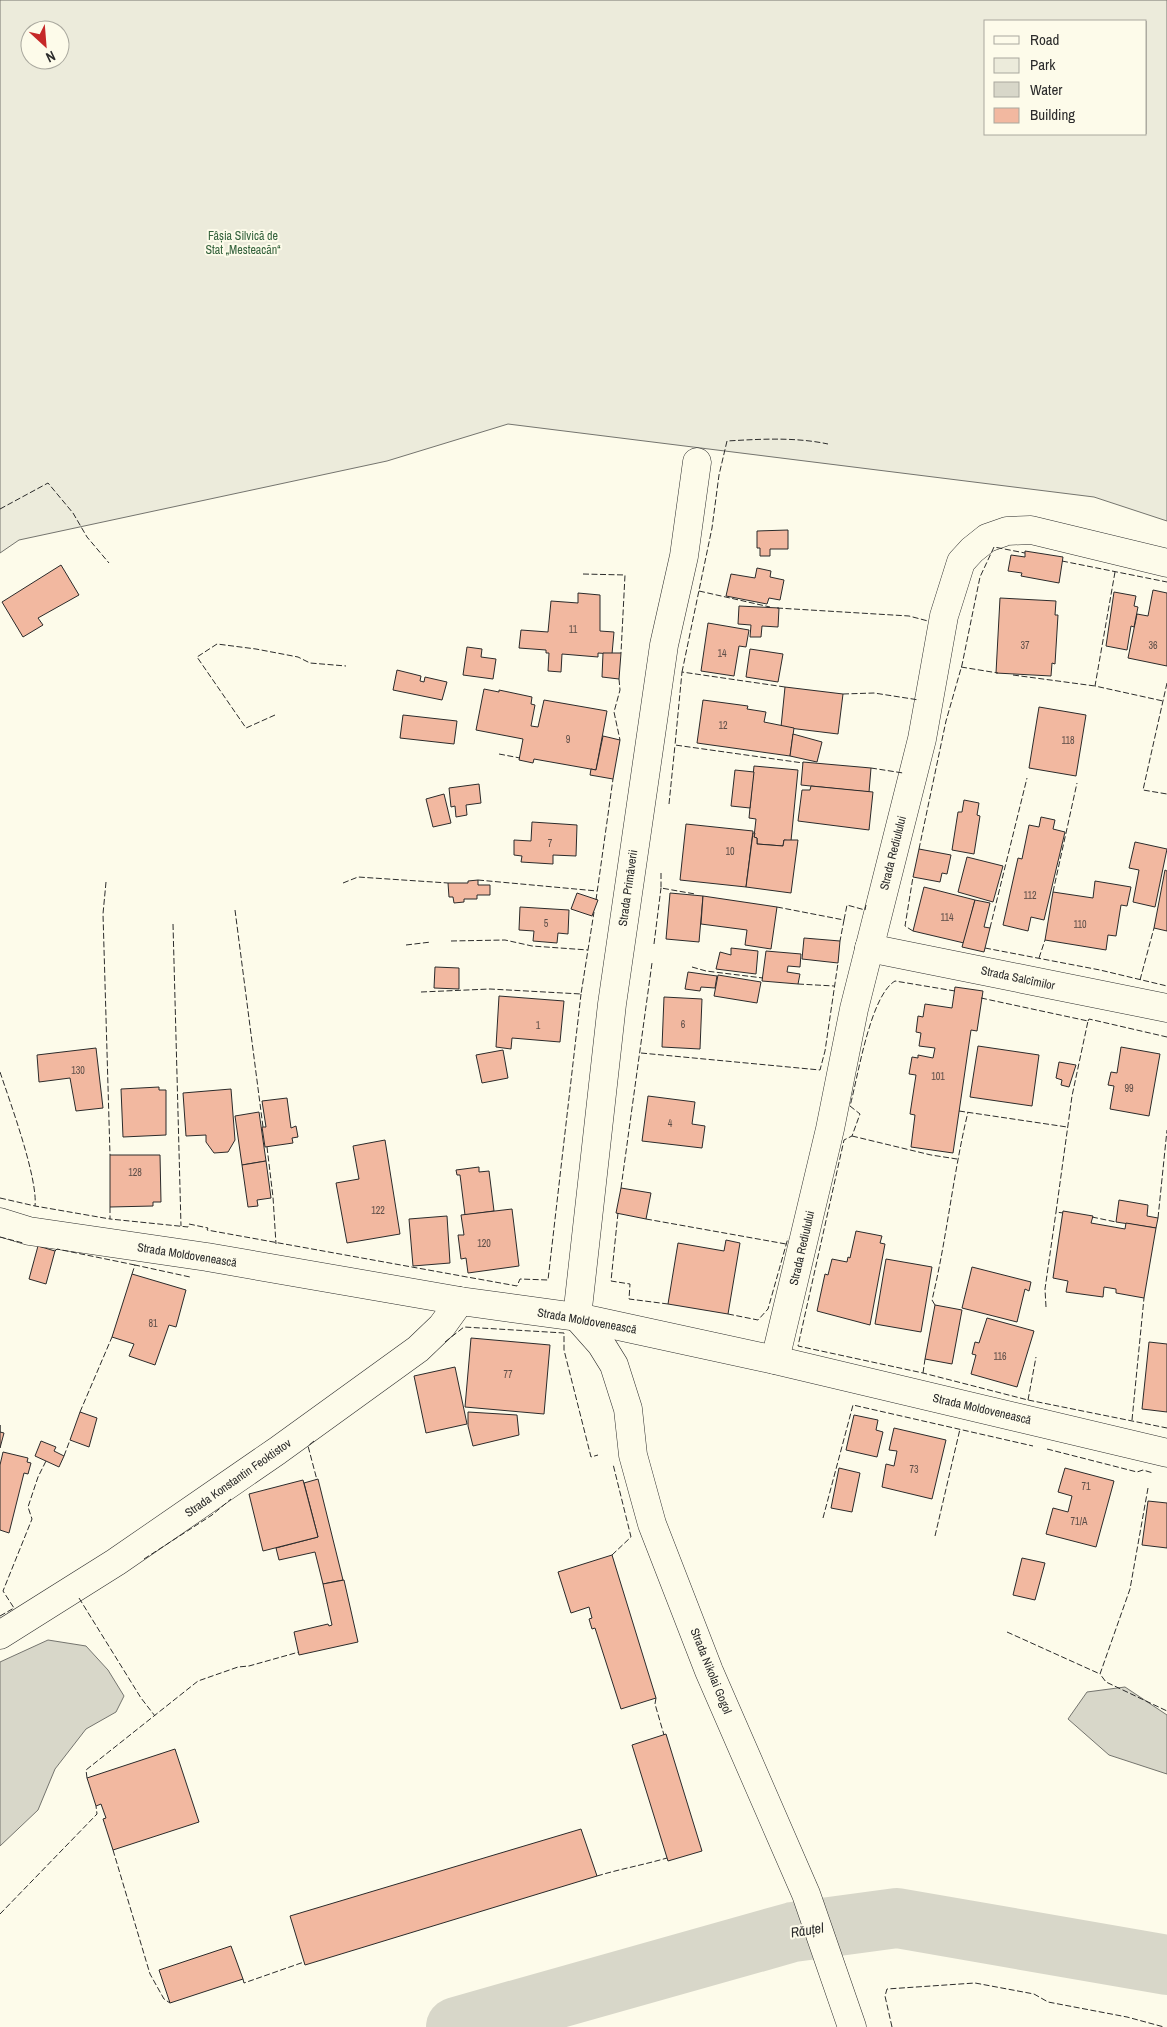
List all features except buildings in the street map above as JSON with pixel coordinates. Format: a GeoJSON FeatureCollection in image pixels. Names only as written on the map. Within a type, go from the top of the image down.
{"type":"FeatureCollection","features":[{"type":"Feature","properties":{"kind":"street","name":"Strada Primăverii"},"geometry":{"type":"LineString","coordinates":[[577,1317],[612,1004],[664,645],[684,556],[698,462]]}},
{"type":"Feature","properties":{"kind":"street","name":"Strada Rediulului"},"geometry":{"type":"LineString","coordinates":[[776,1360],[830,1129],[854,1009],[922,740],[944,616],[961,562],[987,538],[1007,530],[1032,530],[1167,563]]}},
{"type":"Feature","properties":{"kind":"street","name":"Strada Salcîmilor"},"geometry":{"type":"LineString","coordinates":[[870,948],[1167,1008]]}},
{"type":"Feature","properties":{"kind":"street","name":"Strada Moldovenească"},"geometry":{"type":"LineString","coordinates":[[0,1222],[29,1231],[206,1257],[460,1301],[577,1317],[776,1360],[1167,1453]]}},
{"type":"Feature","properties":{"kind":"street","name":"Strada Konstantin Feoktistov"},"geometry":{"type":"LineString","coordinates":[[0,1635],[132,1551],[277,1451],[418,1349],[442,1326],[460,1301]]}},
{"type":"Feature","properties":{"kind":"street","name":"Strada Nikolai Gogol"},"geometry":{"type":"LineString","coordinates":[[577,1317],[601,1344],[614,1365],[628,1409],[633,1455],[652,1524],[709,1670],[806,1894],[852,2027]]}},
{"type":"Feature","properties":{"kind":"green space","name":"Fâșia Silvică de Stat „Mesteacăn“"},"geometry":{"type":"Polygon","coordinates":[[[0,0],[1167,0],[1167,521],[1094,497],[508,424],[387,461],[19,540],[0,553],[0,0]]]}},
{"type":"Feature","properties":{"kind":"water"},"geometry":{"type":"Polygon","coordinates":[[[48,1640],[86,1646],[108,1670],[124,1696],[116,1712],[86,1729],[55,1769],[38,1810],[0,1846],[0,1662],[48,1640]]]}},
{"type":"Feature","properties":{"kind":"water"},"geometry":{"type":"Polygon","coordinates":[[[1125,1687],[1167,1715],[1167,1774],[1109,1755],[1068,1719],[1087,1692],[1125,1687]]]}},
{"type":"Feature","properties":{"kind":"waterway","name":"Răuțel"},"geometry":{"type":"LineString","coordinates":[[456,2027],[793,1932],[897,1918],[1167,1965]]}},
{"type":"Feature","properties":{"kind":"fence"},"geometry":{"type":"LineString","coordinates":[[682,672],[712,528],[719,475],[727,441],[791,439],[828,444]]}},
{"type":"Feature","properties":{"kind":"fence"},"geometry":{"type":"LineString","coordinates":[[0,509],[48,483],[73,513],[87,537],[109,563]]}},
{"type":"Feature","properties":{"kind":"fence"},"geometry":{"type":"LineString","coordinates":[[919,849],[946,721],[962,665],[980,577],[994,547],[1025,553]]}},
{"type":"Feature","properties":{"kind":"fence"},"geometry":{"type":"LineString","coordinates":[[1062,561],[1167,582]]}},
{"type":"Feature","properties":{"kind":"fence"},"geometry":{"type":"LineString","coordinates":[[1115,572],[1095,686],[1163,701]]}},
{"type":"Feature","properties":{"kind":"fence"},"geometry":{"type":"LineString","coordinates":[[583,574],[625,575],[621,653]]}},
{"type":"Feature","properties":{"kind":"fence"},"geometry":{"type":"LineString","coordinates":[[699,591],[770,607]]}},
{"type":"Feature","properties":{"kind":"fence"},"geometry":{"type":"LineString","coordinates":[[777,608],[909,616],[928,621]]}},
{"type":"Feature","properties":{"kind":"fence"},"geometry":{"type":"LineString","coordinates":[[275,715],[246,728],[197,657],[217,644],[298,657],[310,663],[346,666]]}},
{"type":"Feature","properties":{"kind":"fence"},"geometry":{"type":"LineString","coordinates":[[961,667],[998,673]]}},
{"type":"Feature","properties":{"kind":"fence"},"geometry":{"type":"LineString","coordinates":[[785,687],[682,672],[675,745],[803,763]]}},
{"type":"Feature","properties":{"kind":"fence"},"geometry":{"type":"LineString","coordinates":[[1013,675],[1095,686]]}},
{"type":"Feature","properties":{"kind":"fence"},"geometry":{"type":"LineString","coordinates":[[619,679],[620,690],[614,712],[620,740]]}},
{"type":"Feature","properties":{"kind":"fence"},"geometry":{"type":"LineString","coordinates":[[1167,683],[1143,790],[1167,794]]}},
{"type":"Feature","properties":{"kind":"fence"},"geometry":{"type":"LineString","coordinates":[[843,694],[874,693],[919,700]]}},
{"type":"Feature","properties":{"kind":"fence"},"geometry":{"type":"LineString","coordinates":[[669,804],[675,745]]}},
{"type":"Feature","properties":{"kind":"fence"},"geometry":{"type":"LineString","coordinates":[[499,754],[520,758]]}},
{"type":"Feature","properties":{"kind":"fence"},"geometry":{"type":"LineString","coordinates":[[871,768],[903,773]]}},
{"type":"Feature","properties":{"kind":"fence"},"geometry":{"type":"LineString","coordinates":[[990,928],[1027,778]]}},
{"type":"Feature","properties":{"kind":"fence"},"geometry":{"type":"LineString","coordinates":[[596,900],[613,779]]}},
{"type":"Feature","properties":{"kind":"fence"},"geometry":{"type":"LineString","coordinates":[[1053,892],[1077,783]]}},
{"type":"Feature","properties":{"kind":"fence"},"geometry":{"type":"LineString","coordinates":[[661,873],[661,888],[695,894]]}},
{"type":"Feature","properties":{"kind":"fence"},"geometry":{"type":"LineString","coordinates":[[343,883],[358,877],[448,883]]}},
{"type":"Feature","properties":{"kind":"fence"},"geometry":{"type":"LineString","coordinates":[[913,877],[905,926],[913,931]]}},
{"type":"Feature","properties":{"kind":"fence"},"geometry":{"type":"LineString","coordinates":[[478,880],[597,891]]}},
{"type":"Feature","properties":{"kind":"fence"},"geometry":{"type":"LineString","coordinates":[[106,882],[103,914],[110,1155]]}},
{"type":"Feature","properties":{"kind":"fence"},"geometry":{"type":"LineString","coordinates":[[654,944],[661,888]]}},
{"type":"Feature","properties":{"kind":"fence"},"geometry":{"type":"LineString","coordinates":[[844,920],[847,905],[865,910],[866,905]]}},
{"type":"Feature","properties":{"kind":"fence"},"geometry":{"type":"LineString","coordinates":[[777,907],[844,920],[840,941]]}},
{"type":"Feature","properties":{"kind":"fence"},"geometry":{"type":"LineString","coordinates":[[235,910],[263,1127]]}},
{"type":"Feature","properties":{"kind":"fence"},"geometry":{"type":"LineString","coordinates":[[421,992],[490,989],[581,994],[594,912]]}},
{"type":"Feature","properties":{"kind":"fence"},"geometry":{"type":"LineString","coordinates":[[173,924],[181,1226]]}},
{"type":"Feature","properties":{"kind":"fence"},"geometry":{"type":"LineString","coordinates":[[1140,980],[1154,928]]}},
{"type":"Feature","properties":{"kind":"fence"},"geometry":{"type":"LineString","coordinates":[[451,941],[505,940],[532,946],[588,950]]}},
{"type":"Feature","properties":{"kind":"fence"},"geometry":{"type":"LineString","coordinates":[[1039,958],[1045,940]]}},
{"type":"Feature","properties":{"kind":"fence"},"geometry":{"type":"LineString","coordinates":[[406,945],[431,942]]}},
{"type":"Feature","properties":{"kind":"fence"},"geometry":{"type":"LineString","coordinates":[[985,948],[1100,970],[1167,986]]}},
{"type":"Feature","properties":{"kind":"fence"},"geometry":{"type":"LineString","coordinates":[[621,1188],[652,963]]}},
{"type":"Feature","properties":{"kind":"fence"},"geometry":{"type":"LineString","coordinates":[[641,1053],[820,1070],[825,1051],[838,963]]}},
{"type":"Feature","properties":{"kind":"fence"},"geometry":{"type":"LineString","coordinates":[[692,967],[706,971],[763,978]]}},
{"type":"Feature","properties":{"kind":"fence"},"geometry":{"type":"LineString","coordinates":[[955,991],[895,981],[886,989],[879,1003],[866,1038],[850,1106],[860,1114],[852,1136],[844,1140],[798,1346],[923,1373],[1028,1400],[1167,1428]]}},
{"type":"Feature","properties":{"kind":"fence"},"geometry":{"type":"LineString","coordinates":[[798,984],[834,986]]}},
{"type":"Feature","properties":{"kind":"fence"},"geometry":{"type":"LineString","coordinates":[[110,1207],[110,1219],[188,1227],[189,1224],[208,1228],[207,1230],[517,1286],[520,1279],[548,1280],[581,994]]}},
{"type":"Feature","properties":{"kind":"fence"},"geometry":{"type":"LineString","coordinates":[[981,998],[1088,1021],[1072,1096],[1056,1212],[1063,1213]]}},
{"type":"Feature","properties":{"kind":"fence"},"geometry":{"type":"LineString","coordinates":[[1088,1021],[1089,1019],[1167,1037]]}},
{"type":"Feature","properties":{"kind":"fence"},"geometry":{"type":"LineString","coordinates":[[0,1072],[28,1159],[35,1193],[35,1206]]}},
{"type":"Feature","properties":{"kind":"fence"},"geometry":{"type":"LineString","coordinates":[[959,1111],[1067,1127]]}},
{"type":"Feature","properties":{"kind":"fence"},"geometry":{"type":"LineString","coordinates":[[935,1305],[932,1300],[968,1112]]}},
{"type":"Feature","properties":{"kind":"fence"},"geometry":{"type":"LineString","coordinates":[[1158,1218],[1167,1130]]}},
{"type":"Feature","properties":{"kind":"fence"},"geometry":{"type":"LineString","coordinates":[[852,1136],[931,1155],[957,1159]]}},
{"type":"Feature","properties":{"kind":"fence"},"geometry":{"type":"LineString","coordinates":[[267,1147],[276,1244]]}},
{"type":"Feature","properties":{"kind":"fence"},"geometry":{"type":"LineString","coordinates":[[0,1198],[110,1219]]}},
{"type":"Feature","properties":{"kind":"fence"},"geometry":{"type":"LineString","coordinates":[[1046,1307],[1045,1289],[1056,1212]]}},
{"type":"Feature","properties":{"kind":"fence"},"geometry":{"type":"LineString","coordinates":[[618,1213],[611,1281],[630,1284],[629,1299],[668,1304]]}},
{"type":"Feature","properties":{"kind":"fence"},"geometry":{"type":"LineString","coordinates":[[1092,1217],[1116,1222]]}},
{"type":"Feature","properties":{"kind":"fence"},"geometry":{"type":"LineString","coordinates":[[646,1219],[786,1244]]}},
{"type":"Feature","properties":{"kind":"fence"},"geometry":{"type":"LineString","coordinates":[[0,1237],[23,1243]]}},
{"type":"Feature","properties":{"kind":"fence"},"geometry":{"type":"LineString","coordinates":[[728,1314],[758,1320],[768,1309],[788,1238]]}},
{"type":"Feature","properties":{"kind":"fence"},"geometry":{"type":"LineString","coordinates":[[55,1251],[57,1249],[135,1265]]}},
{"type":"Feature","properties":{"kind":"fence"},"geometry":{"type":"LineString","coordinates":[[132,1274],[135,1265],[190,1277]]}},
{"type":"Feature","properties":{"kind":"fence"},"geometry":{"type":"LineString","coordinates":[[1132,1420],[1144,1298]]}},
{"type":"Feature","properties":{"kind":"fence"},"geometry":{"type":"LineString","coordinates":[[445,1342],[464,1327],[564,1333],[564,1350],[591,1457],[598,1455]]}},
{"type":"Feature","properties":{"kind":"fence"},"geometry":{"type":"LineString","coordinates":[[80,1412],[112,1337]]}},
{"type":"Feature","properties":{"kind":"fence"},"geometry":{"type":"LineString","coordinates":[[1028,1400],[1036,1357]]}},
{"type":"Feature","properties":{"kind":"fence"},"geometry":{"type":"LineString","coordinates":[[923,1373],[925,1359]]}},
{"type":"Feature","properties":{"kind":"fence"},"geometry":{"type":"LineString","coordinates":[[823,1518],[853,1405],[1033,1446]]}},
{"type":"Feature","properties":{"kind":"fence"},"geometry":{"type":"LineString","coordinates":[[935,1536],[960,1429]]}},
{"type":"Feature","properties":{"kind":"fence"},"geometry":{"type":"LineString","coordinates":[[64,1456],[70,1440]]}},
{"type":"Feature","properties":{"kind":"fence"},"geometry":{"type":"LineString","coordinates":[[314,1441],[308,1446],[317,1480]]}},
{"type":"Feature","properties":{"kind":"fence"},"geometry":{"type":"LineString","coordinates":[[1047,1449],[1137,1472],[1143,1470],[1153,1473]]}},
{"type":"Feature","properties":{"kind":"fence"},"geometry":{"type":"LineString","coordinates":[[0,1616],[14,1608],[3,1591],[32,1519],[28,1507],[38,1477],[46,1461]]}},
{"type":"Feature","properties":{"kind":"fence"},"geometry":{"type":"LineString","coordinates":[[612,1555],[631,1537],[613,1464]]}},
{"type":"Feature","properties":{"kind":"fence"},"geometry":{"type":"LineString","coordinates":[[1148,1488],[1130,1589],[1100,1674],[1106,1682],[1167,1711]]}},
{"type":"Feature","properties":{"kind":"fence"},"geometry":{"type":"LineString","coordinates":[[144,1559],[212,1515],[231,1499]]}},
{"type":"Feature","properties":{"kind":"fence"},"geometry":{"type":"LineString","coordinates":[[79,1598],[141,1698],[155,1716]]}},
{"type":"Feature","properties":{"kind":"fence"},"geometry":{"type":"LineString","coordinates":[[1007,1632],[1100,1674]]}},
{"type":"Feature","properties":{"kind":"fence"},"geometry":{"type":"LineString","coordinates":[[87,1778],[86,1770],[198,1681],[238,1667],[249,1666],[299,1652]]}},
{"type":"Feature","properties":{"kind":"fence"},"geometry":{"type":"LineString","coordinates":[[656,1698],[655,1704],[664,1735]]}},
{"type":"Feature","properties":{"kind":"fence"},"geometry":{"type":"LineString","coordinates":[[0,1914],[97,1814],[96,1806]]}},
{"type":"Feature","properties":{"kind":"fence"},"geometry":{"type":"LineString","coordinates":[[113,1850],[150,1974],[164,1999],[170,2003]]}},
{"type":"Feature","properties":{"kind":"fence"},"geometry":{"type":"LineString","coordinates":[[597,1876],[667,1858]]}},
{"type":"Feature","properties":{"kind":"fence"},"geometry":{"type":"LineString","coordinates":[[243,1979],[244,1983],[304,1962]]}},
{"type":"Feature","properties":{"kind":"fence"},"geometry":{"type":"LineString","coordinates":[[892,2027],[885,1996],[887,1989],[975,1983],[1034,1994],[1048,2002],[1127,2017],[1164,2027]]}}]}
